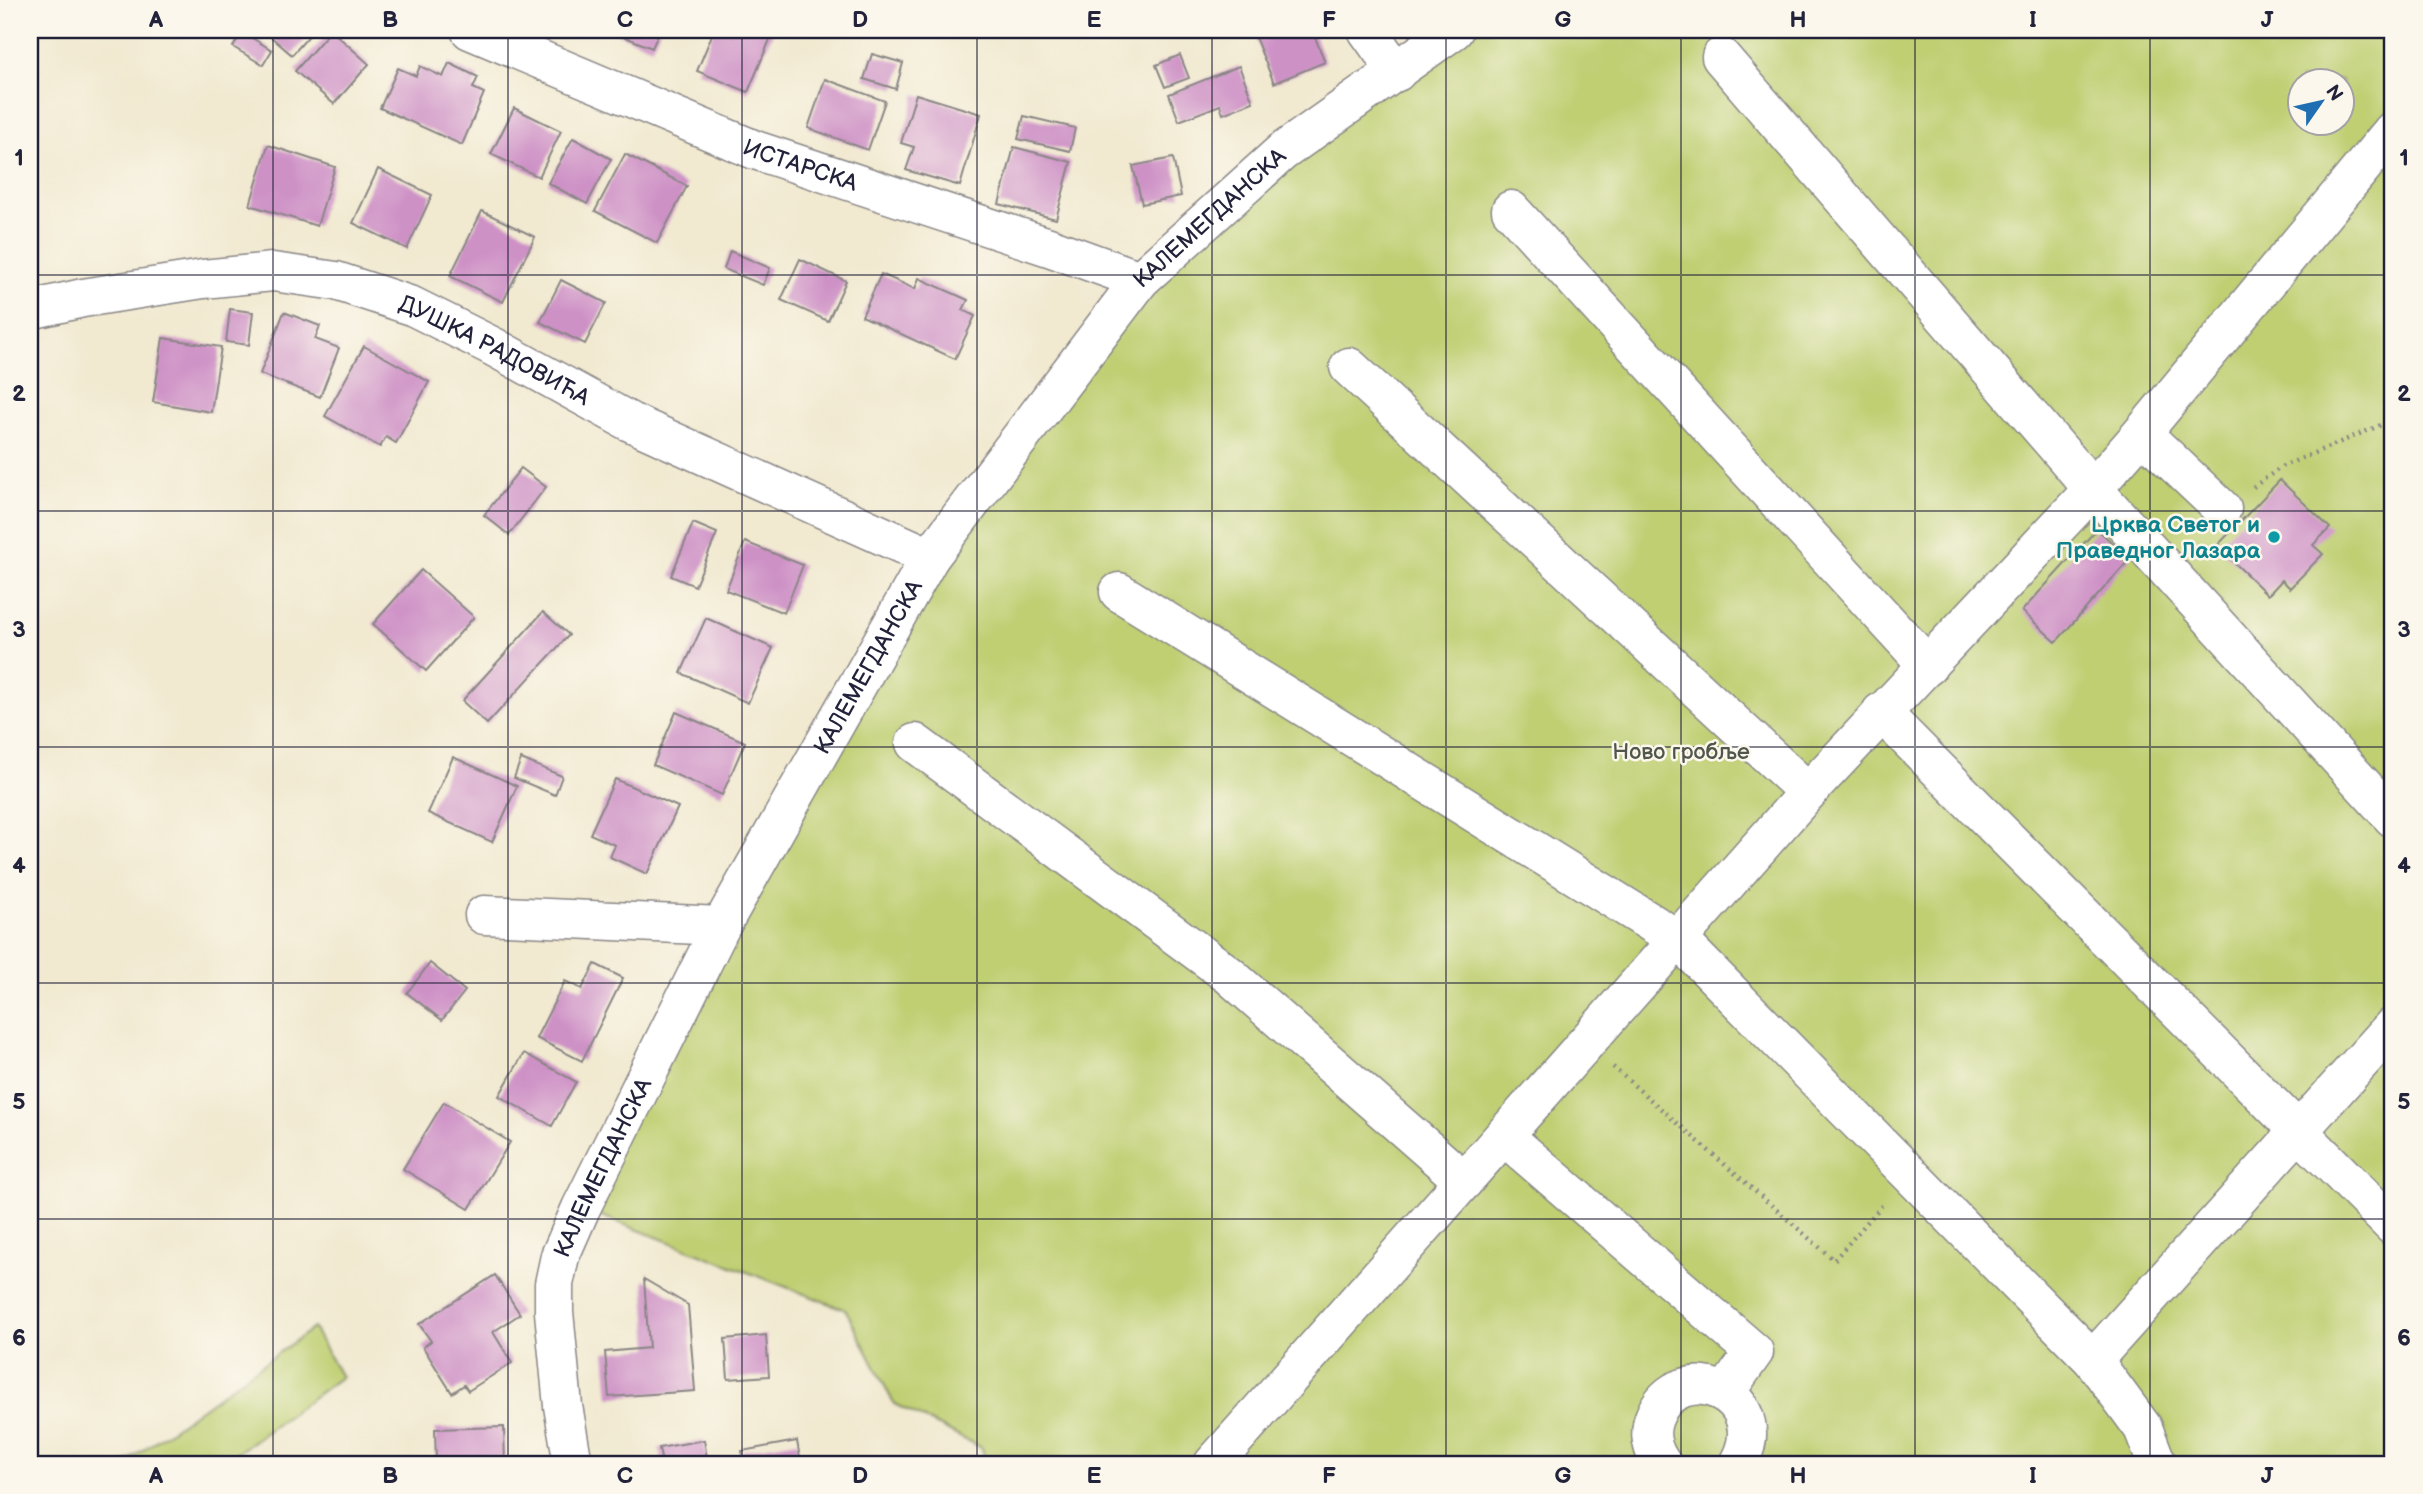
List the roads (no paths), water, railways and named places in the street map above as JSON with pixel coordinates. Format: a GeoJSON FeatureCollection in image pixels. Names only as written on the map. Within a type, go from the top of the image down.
{"type":"FeatureCollection","features":[{"type":"Feature","properties":{"kind":"street","name":"ИСТАРСКА"},"geometry":{"type":"LineString","coordinates":[[470,30],[755,150],[1140,279]]}},
{"type":"Feature","properties":{"kind":"street"},"geometry":{"type":"LineString","coordinates":[[1367,30],[1397,72]]}},
{"type":"Feature","properties":{"kind":"street","name":"КАЛЕМЕГДАНСКА"},"geometry":{"type":"LineString","coordinates":[[573,1464],[563,1406],[554,1312],[554,1284],[560,1256],[581,1208],[721,926],[930,557],[1140,279],[1282,152],[1454,30]]}},
{"type":"Feature","properties":{"kind":"street"},"geometry":{"type":"LineString","coordinates":[[1721,57],[2093,489],[2393,818]]}},
{"type":"Feature","properties":{"kind":"street"},"geometry":{"type":"LineString","coordinates":[[1213,1464],[1808,792],[2093,489],[2393,130]]}},
{"type":"Feature","properties":{"kind":"street"},"geometry":{"type":"LineString","coordinates":[[1511,209],[1928,666]]}},
{"type":"Feature","properties":{"kind":"street","name":"ДУШКА РАДОВИЋА"},"geometry":{"type":"LineString","coordinates":[[30,310],[83,298],[203,279],[273,272],[336,281],[412,306],[492,346],[630,422],[930,557]]}},
{"type":"Feature","properties":{"kind":"street"},"geometry":{"type":"LineString","coordinates":[[1349,367],[1808,792]]}},
{"type":"Feature","properties":{"kind":"street"},"geometry":{"type":"LineString","coordinates":[[2142,433],[2222,509]]}},
{"type":"Feature","properties":{"kind":"street"},"geometry":{"type":"LineString","coordinates":[[1119,592],[1679,940],[2093,1360],[2143,1427],[2157,1464]]}},
{"type":"Feature","properties":{"kind":"street"},"geometry":{"type":"LineString","coordinates":[[1881,712],[2393,1226]]}},
{"type":"Feature","properties":{"kind":"street"},"geometry":{"type":"LineString","coordinates":[[915,743],[1229,975],[1464,1181]]}},
{"type":"Feature","properties":{"kind":"street"},"geometry":{"type":"LineString","coordinates":[[484,915],[721,926]]}},
{"type":"Feature","properties":{"kind":"street"},"geometry":{"type":"LineString","coordinates":[[2093,1360],[2393,1026]]}},
{"type":"Feature","properties":{"kind":"street"},"geometry":{"type":"LineString","coordinates":[[1504,1136],[1754,1352],[1725,1392]]}},
{"type":"Feature","properties":{"kind":"street"},"geometry":{"type":"LineString","coordinates":[[1661,1464],[1651,1439],[1651,1424],[1666,1398],[1679,1389],[1694,1385],[1709,1386],[1725,1392],[1738,1404],[1746,1418],[1746,1443],[1738,1464]]}},
{"type":"Feature","properties":{"kind":"place","name":"Црква Светог и Праведног Лазара"},"geometry":{"type":"Point","coordinates":[2274,537]}},
{"type":"Feature","properties":{"kind":"park label","name":"Ново гробље"},"geometry":{"type":"Point","coordinates":[1681,751]}}]}
